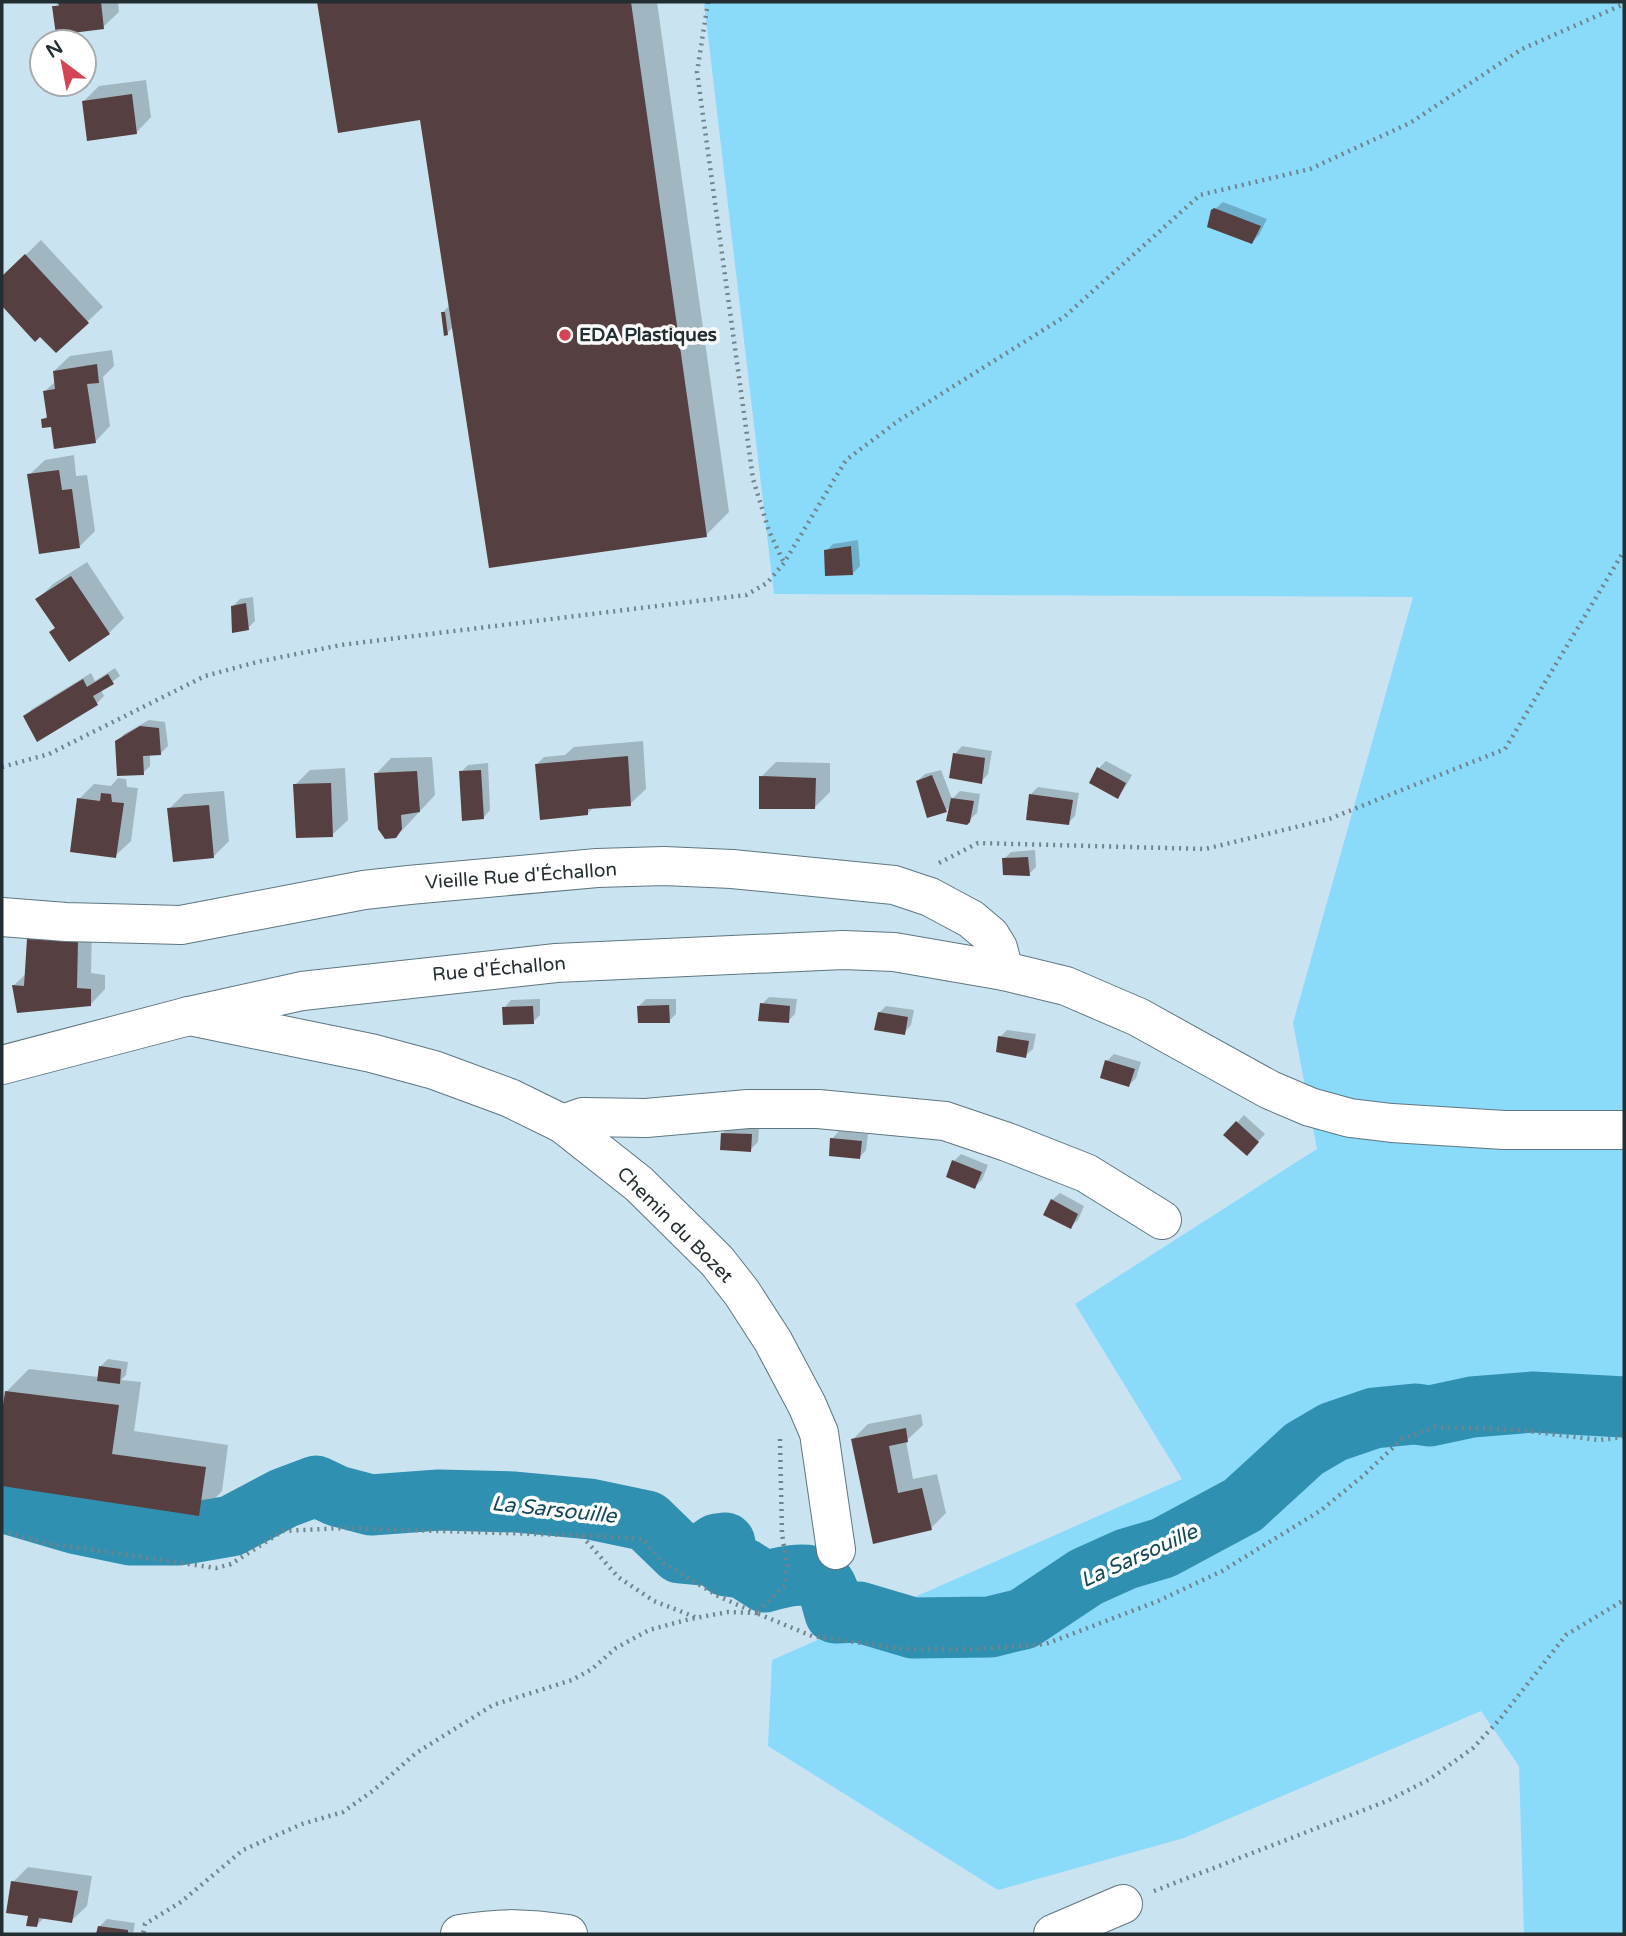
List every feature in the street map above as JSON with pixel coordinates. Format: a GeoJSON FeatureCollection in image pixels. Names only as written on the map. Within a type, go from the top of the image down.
{"type":"FeatureCollection","features":[{"type":"Feature","properties":{"kind":"main road","name":"Vieille Rue d'Échallon"},"geometry":{"type":"LineString","coordinates":[[2,917],[66,922],[181,925],[364,890],[597,868],[664,866],[732,869],[894,885],[930,897],[971,919],[990,935],[998,947],[1004,971]]}},
{"type":"Feature","properties":{"kind":"main road","name":"Rue d'Échallon"},"geometry":{"type":"LineString","coordinates":[[2,1065],[190,1016],[302,991],[556,963],[843,950],[894,952],[1004,971],[1066,986],[1138,1017],[1270,1090],[1310,1107],[1350,1118],[1504,1130],[1624,1130]]}},
{"type":"Feature","properties":{"kind":"main road","name":"Chemin du Bozet"},"geometry":{"type":"LineString","coordinates":[[190,1016],[371,1053],[434,1070],[510,1098],[563,1124],[639,1184],[717,1261],[742,1293],[773,1341],[819,1433],[836,1550]]}},
{"type":"Feature","properties":{"kind":"main road"},"geometry":{"type":"LineString","coordinates":[[563,1124],[583,1117],[646,1118],[748,1109],[818,1109],[945,1121],[1086,1173],[1163,1220]]}},
{"type":"Feature","properties":{"kind":"main road"},"geometry":{"type":"LineString","coordinates":[[1053,1934],[1124,1903]]}},
{"type":"Feature","properties":{"kind":"main road"},"geometry":{"type":"LineString","coordinates":[[460,1934],[495,1928],[531,1928],[568,1934]]}},
{"type":"Feature","properties":{"kind":"path"},"geometry":{"type":"LineString","coordinates":[[708,2],[697,72],[753,479],[769,531],[784,563]]}},
{"type":"Feature","properties":{"kind":"path"},"geometry":{"type":"LineString","coordinates":[[2,767],[49,754],[205,676],[257,662],[341,645],[746,595],[767,583],[784,563],[846,460],[898,421],[1064,317],[1200,195],[1310,169],[1410,123],[1522,49],[1624,4]]}},
{"type":"Feature","properties":{"kind":"path"},"geometry":{"type":"LineString","coordinates":[[894,885],[978,843],[1205,849],[1329,819],[1505,749],[1624,551]]}},
{"type":"Feature","properties":{"kind":"path"},"geometry":{"type":"LineString","coordinates":[[2,1531],[45,1543],[216,1568],[231,1564],[283,1531],[344,1528],[643,1539],[662,1562],[718,1596],[812,1636],[905,1649],[975,1649],[1046,1644],[1158,1601],[1222,1571],[1320,1511],[1402,1439],[1435,1427],[1483,1427],[1599,1440],[1624,1437]]}},
{"type":"Feature","properties":{"kind":"path"},"geometry":{"type":"LineString","coordinates":[[143,1934],[145,1924],[181,1902],[243,1850],[302,1824],[343,1812],[374,1790],[416,1753],[494,1705],[572,1680],[592,1669],[616,1648],[649,1630],[728,1612],[756,1613],[784,1586],[787,1565],[782,1534],[780,1435]]}},
{"type":"Feature","properties":{"kind":"path"},"geometry":{"type":"LineString","coordinates":[[582,1535],[618,1577],[654,1601],[698,1618]]}},
{"type":"Feature","properties":{"kind":"path"},"geometry":{"type":"LineString","coordinates":[[1124,1903],[1374,1805],[1430,1779],[1473,1748],[1500,1719],[1566,1635],[1624,1600]]}},
{"type":"Feature","properties":{"kind":"shaded area"},"geometry":{"type":"Polygon","coordinates":[[[704,2],[1624,2],[1624,1934],[1524,1934],[1519,1766],[1481,1711],[1184,1838],[998,1890],[768,1746],[772,1660],[1182,1479],[1075,1304],[1317,1149],[1293,1023],[1413,597],[774,594],[704,2]]]}},
{"type":"Feature","properties":{"kind":"building"},"geometry":{"type":"Polygon","coordinates":[[[58,2],[101,2],[104,29],[55,28],[52,6],[59,6],[58,2]]]}},
{"type":"Feature","properties":{"kind":"building","name":"EDA Plastiques"},"geometry":{"type":"Polygon","coordinates":[[[317,2],[631,2],[707,537],[489,568],[420,120],[338,133],[317,2]]]}},
{"type":"Feature","properties":{"kind":"building"},"geometry":{"type":"Polygon","coordinates":[[[132,94],[137,134],[87,141],[82,101],[132,94]]]}},
{"type":"Feature","properties":{"kind":"building"},"geometry":{"type":"Polygon","coordinates":[[[1214,208],[1261,226],[1252,244],[1207,227],[1211,210],[1214,208]]]}},
{"type":"Feature","properties":{"kind":"building"},"geometry":{"type":"Polygon","coordinates":[[[25,254],[89,323],[56,353],[40,337],[35,342],[2,306],[2,276],[25,254]]]}},
{"type":"Feature","properties":{"kind":"building"},"geometry":{"type":"Polygon","coordinates":[[[441,312],[445,312],[448,335],[444,336],[441,312]]]}},
{"type":"Feature","properties":{"kind":"building"},"geometry":{"type":"Polygon","coordinates":[[[97,364],[99,383],[87,384],[96,443],[54,449],[51,427],[42,428],[41,419],[47,418],[43,391],[55,389],[53,371],[97,364]]]}},
{"type":"Feature","properties":{"kind":"building"},"geometry":{"type":"Polygon","coordinates":[[[59,470],[62,490],[72,489],[80,548],[39,554],[27,474],[59,470]]]}},
{"type":"Feature","properties":{"kind":"building"},"geometry":{"type":"Polygon","coordinates":[[[851,546],[853,575],[825,576],[824,550],[851,546]]]}},
{"type":"Feature","properties":{"kind":"building"},"geometry":{"type":"Polygon","coordinates":[[[71,576],[110,634],[69,662],[49,632],[55,628],[35,599],[71,576]]]}},
{"type":"Feature","properties":{"kind":"building"},"geometry":{"type":"Polygon","coordinates":[[[246,603],[249,630],[232,633],[231,606],[246,603]]]}},
{"type":"Feature","properties":{"kind":"building"},"geometry":{"type":"Polygon","coordinates":[[[108,674],[114,684],[93,696],[98,705],[37,742],[23,716],[83,679],[87,687],[108,674]]]}},
{"type":"Feature","properties":{"kind":"building"},"geometry":{"type":"Polygon","coordinates":[[[140,726],[159,728],[161,755],[143,756],[144,775],[117,776],[115,741],[140,726]]]}},
{"type":"Feature","properties":{"kind":"building"},"geometry":{"type":"Polygon","coordinates":[[[953,753],[985,758],[982,784],[949,778],[953,753]]]}},
{"type":"Feature","properties":{"kind":"building"},"geometry":{"type":"Polygon","coordinates":[[[628,756],[631,806],[588,809],[588,815],[540,820],[535,764],[628,756]]]}},
{"type":"Feature","properties":{"kind":"building"},"geometry":{"type":"Polygon","coordinates":[[[1097,767],[1126,783],[1118,799],[1089,783],[1097,767]]]}},
{"type":"Feature","properties":{"kind":"building"},"geometry":{"type":"Polygon","coordinates":[[[481,770],[484,819],[462,821],[459,771],[481,770]]]}},
{"type":"Feature","properties":{"kind":"building"},"geometry":{"type":"Polygon","coordinates":[[[417,771],[420,812],[401,815],[402,829],[396,838],[385,839],[378,829],[374,773],[417,771]]]}},
{"type":"Feature","properties":{"kind":"building"},"geometry":{"type":"Polygon","coordinates":[[[932,775],[947,812],[927,818],[916,781],[932,775]]]}},
{"type":"Feature","properties":{"kind":"building"},"geometry":{"type":"Polygon","coordinates":[[[759,776],[816,778],[815,809],[759,809],[759,776]]]}},
{"type":"Feature","properties":{"kind":"building"},"geometry":{"type":"Polygon","coordinates":[[[331,783],[333,837],[296,838],[293,784],[331,783]]]}},
{"type":"Feature","properties":{"kind":"building"},"geometry":{"type":"Polygon","coordinates":[[[101,793],[111,794],[112,802],[124,803],[116,858],[70,852],[77,798],[100,801],[101,793]]]}},
{"type":"Feature","properties":{"kind":"building"},"geometry":{"type":"Polygon","coordinates":[[[1029,794],[1073,800],[1069,825],[1026,820],[1029,794]]]}},
{"type":"Feature","properties":{"kind":"building"},"geometry":{"type":"Polygon","coordinates":[[[951,798],[974,801],[967,825],[946,821],[951,798]]]}},
{"type":"Feature","properties":{"kind":"building"},"geometry":{"type":"Polygon","coordinates":[[[209,805],[214,858],[173,862],[167,808],[209,805]]]}},
{"type":"Feature","properties":{"kind":"building"},"geometry":{"type":"Polygon","coordinates":[[[1028,857],[1030,876],[1003,875],[1002,858],[1028,857]]]}},
{"type":"Feature","properties":{"kind":"building"},"geometry":{"type":"Polygon","coordinates":[[[27,939],[78,941],[77,988],[91,989],[91,1006],[17,1013],[12,985],[24,986],[27,939]]]}},
{"type":"Feature","properties":{"kind":"building"},"geometry":{"type":"Polygon","coordinates":[[[760,1003],[790,1006],[789,1023],[758,1021],[760,1003]]]}},
{"type":"Feature","properties":{"kind":"building"},"geometry":{"type":"Polygon","coordinates":[[[669,1005],[670,1023],[638,1023],[637,1006],[669,1005]]]}},
{"type":"Feature","properties":{"kind":"building"},"geometry":{"type":"Polygon","coordinates":[[[533,1006],[534,1024],[503,1025],[502,1007],[533,1006]]]}},
{"type":"Feature","properties":{"kind":"building"},"geometry":{"type":"Polygon","coordinates":[[[878,1012],[908,1017],[905,1035],[874,1030],[878,1012]]]}},
{"type":"Feature","properties":{"kind":"building"},"geometry":{"type":"Polygon","coordinates":[[[998,1036],[1029,1041],[1026,1058],[996,1052],[998,1036]]]}},
{"type":"Feature","properties":{"kind":"building"},"geometry":{"type":"Polygon","coordinates":[[[1105,1060],[1135,1069],[1129,1087],[1100,1078],[1105,1060]]]}},
{"type":"Feature","properties":{"kind":"building"},"geometry":{"type":"Polygon","coordinates":[[[1236,1121],[1259,1142],[1247,1156],[1223,1135],[1236,1121]]]}},
{"type":"Feature","properties":{"kind":"building"},"geometry":{"type":"Polygon","coordinates":[[[721,1133],[752,1134],[751,1152],[720,1150],[721,1133]]]}},
{"type":"Feature","properties":{"kind":"building"},"geometry":{"type":"Polygon","coordinates":[[[830,1138],[862,1141],[860,1159],[829,1156],[830,1138]]]}},
{"type":"Feature","properties":{"kind":"building"},"geometry":{"type":"Polygon","coordinates":[[[952,1160],[982,1172],[975,1189],[946,1177],[952,1160]]]}},
{"type":"Feature","properties":{"kind":"building"},"geometry":{"type":"Polygon","coordinates":[[[1051,1199],[1078,1214],[1071,1229],[1043,1215],[1051,1199]]]}},
{"type":"Feature","properties":{"kind":"building"},"geometry":{"type":"Polygon","coordinates":[[[99,1366],[121,1369],[120,1384],[97,1381],[99,1366]]]}},
{"type":"Feature","properties":{"kind":"building"},"geometry":{"type":"Polygon","coordinates":[[[5,1391],[119,1405],[112,1454],[206,1467],[199,1516],[2,1486],[2,1413],[5,1391]]]}},
{"type":"Feature","properties":{"kind":"building"},"geometry":{"type":"Polygon","coordinates":[[[906,1428],[908,1442],[889,1446],[898,1493],[922,1488],[932,1530],[873,1544],[851,1439],[906,1428]]]}},
{"type":"Feature","properties":{"kind":"building"},"geometry":{"type":"Polygon","coordinates":[[[11,1881],[78,1891],[72,1923],[39,1918],[37,1927],[26,1926],[28,1916],[6,1913],[11,1881]]]}},
{"type":"Feature","properties":{"kind":"building"},"geometry":{"type":"Polygon","coordinates":[[[98,1926],[128,1930],[128,1934],[96,1934],[98,1926]]]}},
{"type":"Feature","properties":{"kind":"waterway","name":"La Sarsouille"},"geometry":{"type":"LineString","coordinates":[[2,1502],[77,1524],[130,1535],[179,1535],[231,1526],[284,1498],[316,1486],[337,1496],[371,1505],[439,1500],[515,1502],[590,1509],[647,1521],[680,1553],[701,1555],[717,1544],[725,1543],[726,1566],[743,1568],[765,1582],[797,1575],[813,1577],[827,1588],[835,1613],[859,1612],[913,1628],[990,1627],[1023,1619],[1086,1577],[1126,1559],[1163,1548],[1243,1505],[1304,1449],[1333,1432],[1374,1418],[1415,1414],[1430,1416],[1472,1407],[1533,1402],[1624,1407]]}},
{"type":"Feature","properties":{"kind":"place","name":"EDA Plastiques"},"geometry":{"type":"Point","coordinates":[565,335]}}]}
